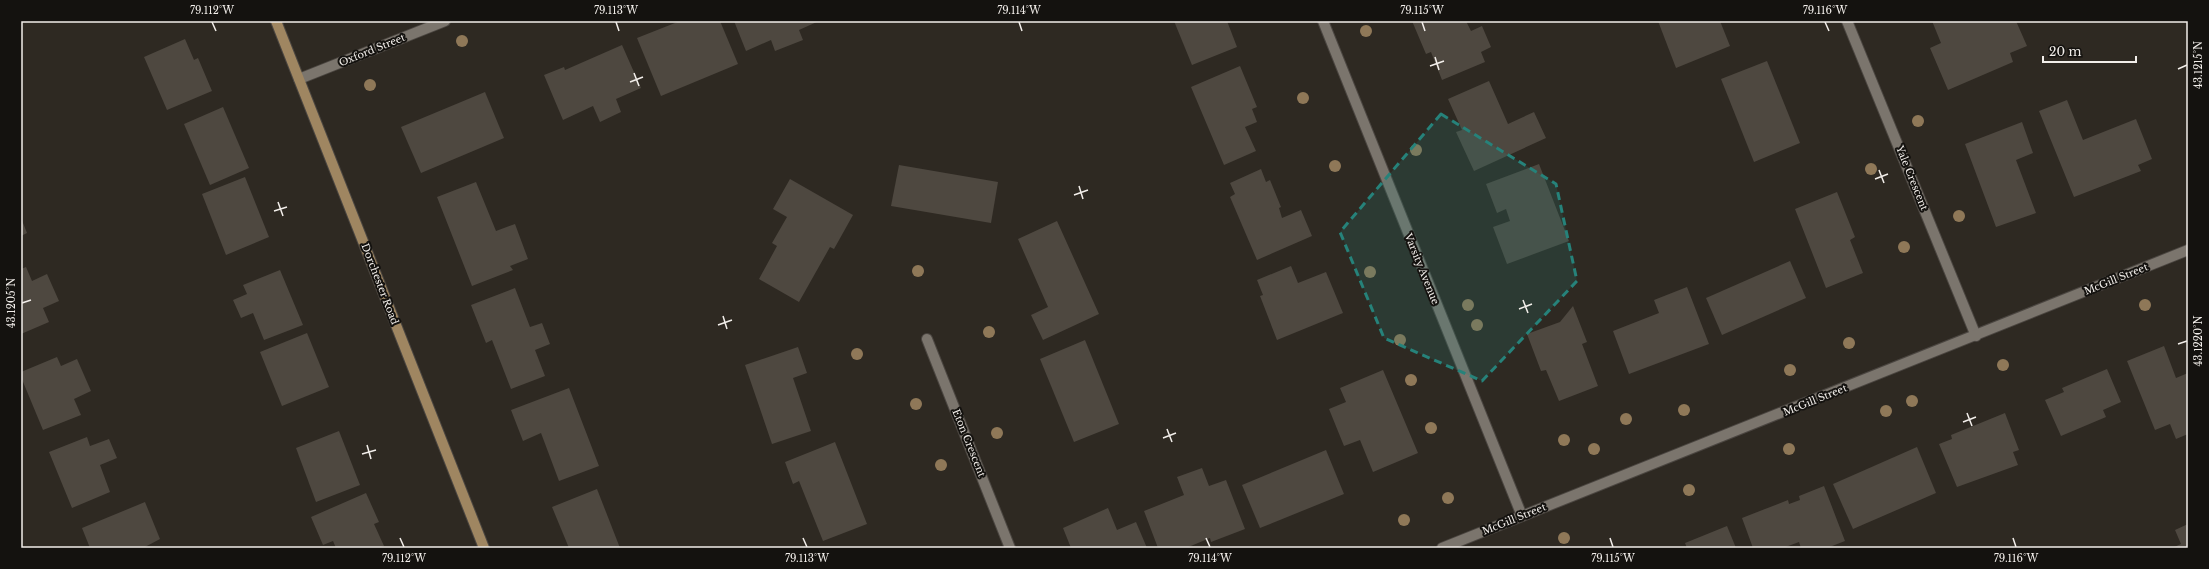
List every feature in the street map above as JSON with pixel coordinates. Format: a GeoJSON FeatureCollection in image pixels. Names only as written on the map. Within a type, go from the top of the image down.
{"type":"FeatureCollection","features":[{"type":"Feature","properties":{"kind":"main road","name":"Dorchester Road"},"geometry":{"type":"LineString","coordinates":[[276,21],[484,548]]}},
{"type":"Feature","properties":{"kind":"street","name":"Oxford Street"},"geometry":{"type":"LineString","coordinates":[[299,79],[445,21]]}},
{"type":"Feature","properties":{"kind":"street","name":"Varsity Avenue"},"geometry":{"type":"LineString","coordinates":[[1323,21],[1522,516]]}},
{"type":"Feature","properties":{"kind":"street","name":"Yale Crescent"},"geometry":{"type":"LineString","coordinates":[[1847,21],[1976,336]]}},
{"type":"Feature","properties":{"kind":"street","name":"McGill Street"},"geometry":{"type":"LineString","coordinates":[[1442,548],[1976,336],[2188,250]]}},
{"type":"Feature","properties":{"kind":"street","name":"Eton Crescent"},"geometry":{"type":"LineString","coordinates":[[927,339],[1010,548]]}},
{"type":"Feature","properties":{"kind":"highlighted area"},"geometry":{"type":"Polygon","coordinates":[[[1441,114],[1556,184],[1577,281],[1482,381],[1384,338],[1340,232],[1441,114]]]}},
{"type":"Feature","properties":{"kind":"building"},"geometry":{"type":"Polygon","coordinates":[[[680,21],[720,21],[738,64],[661,96],[637,38],[680,21]]]}},
{"type":"Feature","properties":{"kind":"building"},"geometry":{"type":"Polygon","coordinates":[[[734,21],[819,21],[799,30],[803,40],[775,51],[771,40],[746,51],[734,21]]]}},
{"type":"Feature","properties":{"kind":"building"},"geometry":{"type":"Polygon","coordinates":[[[1174,21],[1227,21],[1237,47],[1192,65],[1174,21]]]}},
{"type":"Feature","properties":{"kind":"building"},"geometry":{"type":"Polygon","coordinates":[[[1412,21],[1466,21],[1471,31],[1482,26],[1491,47],[1481,52],[1485,62],[1442,80],[1431,52],[1426,54],[1412,21]]]}},
{"type":"Feature","properties":{"kind":"building"},"geometry":{"type":"Polygon","coordinates":[[[1658,21],[1720,21],[1730,46],[1676,68],[1658,21]]]}},
{"type":"Feature","properties":{"kind":"building"},"geometry":{"type":"Polygon","coordinates":[[[1932,21],[2016,21],[2027,46],[2010,53],[2013,62],[1948,90],[1930,48],[1941,43],[1932,21]]]}},
{"type":"Feature","properties":{"kind":"building"},"geometry":{"type":"Polygon","coordinates":[[[185,39],[194,60],[198,58],[212,91],[167,110],[144,57],[185,39]]]}},
{"type":"Feature","properties":{"kind":"building"},"geometry":{"type":"Polygon","coordinates":[[[622,45],[641,88],[616,99],[621,112],[600,122],[593,106],[563,120],[544,75],[564,67],[565,70],[622,45]]]}},
{"type":"Feature","properties":{"kind":"building"},"geometry":{"type":"Polygon","coordinates":[[[1767,61],[1800,143],[1754,162],[1721,79],[1767,61]]]}},
{"type":"Feature","properties":{"kind":"building"},"geometry":{"type":"Polygon","coordinates":[[[1240,66],[1257,107],[1252,109],[1257,122],[1245,127],[1256,151],[1224,165],[1191,87],[1240,66]]]}},
{"type":"Feature","properties":{"kind":"building"},"geometry":{"type":"Polygon","coordinates":[[[1489,81],[1508,124],[1534,112],[1546,138],[1474,171],[1456,132],[1462,130],[1448,99],[1489,81]]]}},
{"type":"Feature","properties":{"kind":"building"},"geometry":{"type":"Polygon","coordinates":[[[485,92],[504,138],[421,173],[401,127],[485,92]]]}},
{"type":"Feature","properties":{"kind":"building"},"geometry":{"type":"Polygon","coordinates":[[[2067,100],[2083,140],[2136,119],[2152,159],[2138,165],[2141,171],[2074,197],[2039,111],[2067,100]]]}},
{"type":"Feature","properties":{"kind":"building"},"geometry":{"type":"Polygon","coordinates":[[[223,107],[249,168],[210,185],[184,124],[223,107]]]}},
{"type":"Feature","properties":{"kind":"building"},"geometry":{"type":"Polygon","coordinates":[[[2022,122],[2033,153],[2016,160],[2036,213],[1996,227],[1965,144],[2022,122]]]}},
{"type":"Feature","properties":{"kind":"building"},"geometry":{"type":"Polygon","coordinates":[[[1539,164],[1569,241],[1507,264],[1493,227],[1510,221],[1506,209],[1497,213],[1486,184],[1539,164]]]}},
{"type":"Feature","properties":{"kind":"building"},"geometry":{"type":"Polygon","coordinates":[[[899,165],[998,182],[991,223],[891,206],[899,165]]]}},
{"type":"Feature","properties":{"kind":"building"},"geometry":{"type":"Polygon","coordinates":[[[1261,169],[1266,182],[1270,180],[1281,207],[1279,208],[1282,218],[1301,210],[1312,236],[1257,260],[1230,197],[1235,194],[1230,183],[1261,169]]]}},
{"type":"Feature","properties":{"kind":"building"},"geometry":{"type":"Polygon","coordinates":[[[245,177],[269,237],[226,255],[202,194],[245,177]]]}},
{"type":"Feature","properties":{"kind":"building"},"geometry":{"type":"Polygon","coordinates":[[[790,179],[853,215],[834,249],[830,247],[799,302],[759,279],[777,246],[772,243],[787,217],[773,209],[790,179]]]}},
{"type":"Feature","properties":{"kind":"building"},"geometry":{"type":"Polygon","coordinates":[[[476,182],[496,231],[515,224],[528,259],[510,266],[513,270],[472,286],[437,197],[476,182]]]}},
{"type":"Feature","properties":{"kind":"building"},"geometry":{"type":"Polygon","coordinates":[[[1837,192],[1855,237],[1850,240],[1863,273],[1826,288],[1795,209],[1837,192]]]}},
{"type":"Feature","properties":{"kind":"building"},"geometry":{"type":"Polygon","coordinates":[[[21,218],[27,233],[21,236],[21,218]]]}},
{"type":"Feature","properties":{"kind":"building"},"geometry":{"type":"Polygon","coordinates":[[[1057,221],[1099,314],[1043,340],[1031,315],[1048,307],[1018,239],[1057,221]]]}},
{"type":"Feature","properties":{"kind":"building"},"geometry":{"type":"Polygon","coordinates":[[[1790,261],[1806,298],[1722,335],[1706,298],[1790,261]]]}},
{"type":"Feature","properties":{"kind":"building"},"geometry":{"type":"Polygon","coordinates":[[[1291,266],[1298,283],[1326,272],[1343,313],[1277,340],[1260,296],[1263,295],[1257,280],[1291,266]]]}},
{"type":"Feature","properties":{"kind":"building"},"geometry":{"type":"Polygon","coordinates":[[[26,267],[32,281],[47,274],[59,301],[43,308],[49,322],[21,334],[21,269],[26,267]]]}},
{"type":"Feature","properties":{"kind":"building"},"geometry":{"type":"Polygon","coordinates":[[[280,270],[303,325],[264,340],[253,313],[241,318],[233,300],[247,294],[243,285],[280,270]]]}},
{"type":"Feature","properties":{"kind":"building"},"geometry":{"type":"Polygon","coordinates":[[[1687,287],[1709,344],[1629,374],[1613,331],[1659,313],[1654,300],[1687,287]]]}},
{"type":"Feature","properties":{"kind":"building"},"geometry":{"type":"Polygon","coordinates":[[[515,288],[530,327],[542,323],[550,344],[535,350],[545,376],[511,389],[492,340],[486,343],[471,305],[515,288]]]}},
{"type":"Feature","properties":{"kind":"building"},"geometry":{"type":"Polygon","coordinates":[[[1573,306],[1587,342],[1582,344],[1598,386],[1559,401],[1546,370],[1541,371],[1527,334],[1560,322],[1573,306]]]}},
{"type":"Feature","properties":{"kind":"building"},"geometry":{"type":"Polygon","coordinates":[[[307,333],[329,387],[282,406],[260,352],[307,333]]]}},
{"type":"Feature","properties":{"kind":"building"},"geometry":{"type":"Polygon","coordinates":[[[1085,340],[1119,424],[1074,442],[1040,359],[1085,340]]]}},
{"type":"Feature","properties":{"kind":"building"},"geometry":{"type":"Polygon","coordinates":[[[2164,346],[2176,378],[2188,373],[2188,434],[2176,439],[2170,424],[2155,430],[2127,361],[2164,346]]]}},
{"type":"Feature","properties":{"kind":"building"},"geometry":{"type":"Polygon","coordinates":[[[798,347],[807,373],[793,378],[811,431],[772,444],[745,365],[798,347]]]}},
{"type":"Feature","properties":{"kind":"building"},"geometry":{"type":"Polygon","coordinates":[[[57,357],[61,366],[77,359],[91,391],[74,399],[81,415],[43,430],[21,377],[21,372],[57,357]]]}},
{"type":"Feature","properties":{"kind":"building"},"geometry":{"type":"Polygon","coordinates":[[[2107,369],[2121,402],[2103,410],[2106,417],[2061,436],[2045,400],[2064,392],[2062,388],[2107,369]]]}},
{"type":"Feature","properties":{"kind":"building"},"geometry":{"type":"Polygon","coordinates":[[[1383,370],[1418,453],[1373,472],[1360,440],[1344,446],[1329,409],[1346,402],[1340,388],[1383,370]]]}},
{"type":"Feature","properties":{"kind":"building"},"geometry":{"type":"Polygon","coordinates":[[[569,388],[599,466],[559,481],[541,433],[523,441],[511,410],[569,388]]]}},
{"type":"Feature","properties":{"kind":"building"},"geometry":{"type":"Polygon","coordinates":[[[2005,413],[2019,450],[2013,452],[2018,465],[1957,487],[1939,444],[1952,439],[1951,435],[2005,413]]]}},
{"type":"Feature","properties":{"kind":"building"},"geometry":{"type":"Polygon","coordinates":[[[339,431],[360,485],[316,502],[296,448],[339,431]]]}},
{"type":"Feature","properties":{"kind":"building"},"geometry":{"type":"Polygon","coordinates":[[[87,437],[90,446],[109,439],[117,458],[100,465],[110,492],[72,508],[49,452],[87,437]]]}},
{"type":"Feature","properties":{"kind":"building"},"geometry":{"type":"Polygon","coordinates":[[[835,442],[867,524],[823,541],[799,481],[793,484],[785,462],[835,442]]]}},
{"type":"Feature","properties":{"kind":"building"},"geometry":{"type":"Polygon","coordinates":[[[1917,447],[1936,493],[1853,529],[1833,484],[1917,447]]]}},
{"type":"Feature","properties":{"kind":"building"},"geometry":{"type":"Polygon","coordinates":[[[1326,450],[1344,494],[1260,528],[1242,485],[1326,450]]]}},
{"type":"Feature","properties":{"kind":"building"},"geometry":{"type":"Polygon","coordinates":[[[1202,468],[1209,486],[1226,480],[1245,529],[1211,542],[1210,538],[1186,548],[1158,548],[1144,511],[1184,495],[1177,477],[1202,468]]]}},
{"type":"Feature","properties":{"kind":"building"},"geometry":{"type":"Polygon","coordinates":[[[1824,486],[1845,541],[1827,548],[1801,548],[1799,542],[1783,548],[1753,548],[1742,518],[1788,500],[1789,504],[1800,500],[1799,496],[1824,486]]]}},
{"type":"Feature","properties":{"kind":"building"},"geometry":{"type":"Polygon","coordinates":[[[597,489],[620,548],[569,548],[552,507],[597,489]]]}},
{"type":"Feature","properties":{"kind":"building"},"geometry":{"type":"Polygon","coordinates":[[[366,493],[379,522],[374,524],[384,546],[378,548],[336,548],[333,541],[323,545],[311,517],[366,493]]]}},
{"type":"Feature","properties":{"kind":"building"},"geometry":{"type":"Polygon","coordinates":[[[145,502],[160,539],[143,548],[90,548],[82,528],[145,502]]]}},
{"type":"Feature","properties":{"kind":"building"},"geometry":{"type":"Polygon","coordinates":[[[1108,508],[1117,530],[1136,522],[1147,548],[1071,548],[1063,528],[1108,508]]]}},
{"type":"Feature","properties":{"kind":"building"},"geometry":{"type":"Polygon","coordinates":[[[2188,524],[2188,548],[2172,548],[2181,544],[2175,530],[2188,524]]]}},
{"type":"Feature","properties":{"kind":"building"},"geometry":{"type":"Polygon","coordinates":[[[1727,526],[1736,548],[1687,548],[1685,543],[1727,526]]]}}]}
